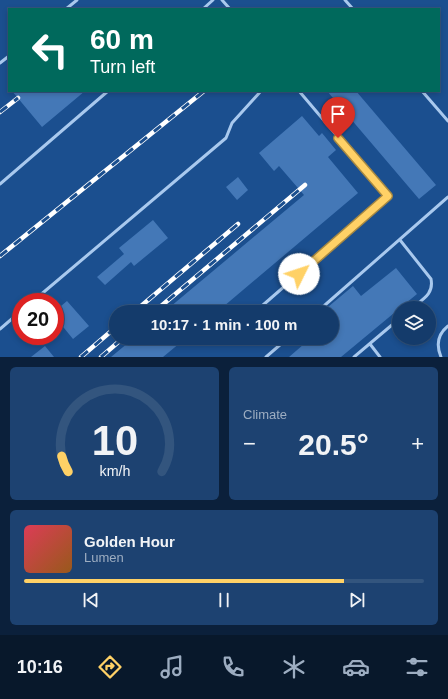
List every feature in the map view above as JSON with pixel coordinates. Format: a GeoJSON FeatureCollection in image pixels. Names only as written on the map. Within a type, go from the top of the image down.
{"type":"FeatureCollection","features":[{"type":"Feature","properties":{"kind":"lane"},"geometry":{"type":"LineString","coordinates":[[67,8],[77,0]]}},
{"type":"Feature","properties":{"kind":"lane"},"geometry":{"type":"LineString","coordinates":[[203,8],[213,0]]}},
{"type":"Feature","properties":{"kind":"lane"},"geometry":{"type":"LineString","coordinates":[[222,0],[229,8]]}},
{"type":"Feature","properties":{"kind":"lane"},"geometry":{"type":"LineString","coordinates":[[345,0],[352,8]]}},
{"type":"Feature","properties":{"kind":"lane"},"geometry":{"type":"LineString","coordinates":[[0,63],[8,57]]}},
{"type":"Feature","properties":{"kind":"lane"},"geometry":{"type":"LineString","coordinates":[[0,184],[107,92]]}},
{"type":"Feature","properties":{"kind":"lane"},"geometry":{"type":"LineString","coordinates":[[43,293],[226,138],[232,123],[260,92]]}},
{"type":"Feature","properties":{"kind":"lane"},"geometry":{"type":"LineString","coordinates":[[263,305],[388,196],[300,92]]}},
{"type":"Feature","properties":{"kind":"lane"},"geometry":{"type":"LineString","coordinates":[[423,92],[448,122]]}},
{"type":"Feature","properties":{"kind":"lane"},"geometry":{"type":"LineString","coordinates":[[326,305],[448,197]]}},
{"type":"Feature","properties":{"kind":"lane"},"geometry":{"type":"LineString","coordinates":[[400,240],[431,279],[433,286],[431,292],[420,301]]}},
{"type":"Feature","properties":{"kind":"lane"},"geometry":{"type":"LineString","coordinates":[[0,329],[12,319]]}},
{"type":"Feature","properties":{"kind":"lane"},"geometry":{"type":"LineString","coordinates":[[354,357],[392,325]]}},
{"type":"Feature","properties":{"kind":"lane"},"geometry":{"type":"LineString","coordinates":[[442,357],[438,349],[438,340],[443,330],[448,326]]}},
{"type":"Feature","properties":{"kind":"lane"},"geometry":{"type":"LineString","coordinates":[[370,344],[380,357]]}},
{"type":"Feature","properties":{"kind":"lane"},"geometry":{"type":"LineString","coordinates":[[266,357],[280,345]]}},
{"type":"Feature","properties":{"kind":"building"},"geometry":{"type":"Polygon","coordinates":[[[13,92],[84,92],[42,127],[13,92]]]}},
{"type":"Feature","properties":{"kind":"building"},"geometry":{"type":"Polygon","coordinates":[[[328,92],[357,92],[436,185],[419,199],[328,92]]]}},
{"type":"Feature","properties":{"kind":"building"},"geometry":{"type":"Polygon","coordinates":[[[302,116],[319,136],[322,133],[336,150],[328,157],[358,193],[225,305],[172,305],[304,195],[279,166],[274,171],[259,153],[302,116]]]}},
{"type":"Feature","properties":{"kind":"building"},"geometry":{"type":"Polygon","coordinates":[[[238,177],[248,190],[237,200],[226,187],[238,177]]]}},
{"type":"Feature","properties":{"kind":"building"},"geometry":{"type":"Polygon","coordinates":[[[153,220],[168,238],[134,266],[131,262],[105,285],[97,277],[124,254],[119,248],[153,220]]]}},
{"type":"Feature","properties":{"kind":"building"},"geometry":{"type":"Polygon","coordinates":[[[396,268],[417,294],[409,301],[392,301],[392,315],[341,357],[289,357],[303,345],[339,345],[339,305],[330,305],[353,286],[361,296],[396,268]]]}},
{"type":"Feature","properties":{"kind":"building"},"geometry":{"type":"Polygon","coordinates":[[[67,301],[89,326],[73,339],[64,328],[64,304],[67,301]]]}},
{"type":"Feature","properties":{"kind":"building"},"geometry":{"type":"Polygon","coordinates":[[[126,345],[178,345],[163,357],[111,357],[126,345]]]}},
{"type":"Feature","properties":{"kind":"building"},"geometry":{"type":"Polygon","coordinates":[[[45,346],[54,357],[31,357],[45,346]]]}},
{"type":"Feature","properties":{"kind":"railway"},"geometry":{"type":"LineString","coordinates":[[0,256],[203,92]]}},
{"type":"Feature","properties":{"kind":"railway"},"geometry":{"type":"LineString","coordinates":[[0,112],[18,98]]}},
{"type":"Feature","properties":{"kind":"railway"},"geometry":{"type":"LineString","coordinates":[[162,305],[305,185]]}},
{"type":"Feature","properties":{"kind":"railway"},"geometry":{"type":"LineString","coordinates":[[142,305],[238,224]]}},
{"type":"Feature","properties":{"kind":"railway"},"geometry":{"type":"LineString","coordinates":[[81,357],[109,333]]}},
{"type":"Feature","properties":{"kind":"railway"},"geometry":{"type":"LineString","coordinates":[[101,357],[115,345]]}},
{"type":"Feature","properties":{"kind":"route"},"geometry":{"type":"LineString","coordinates":[[299,274],[388,196],[338,138]]}}]}
